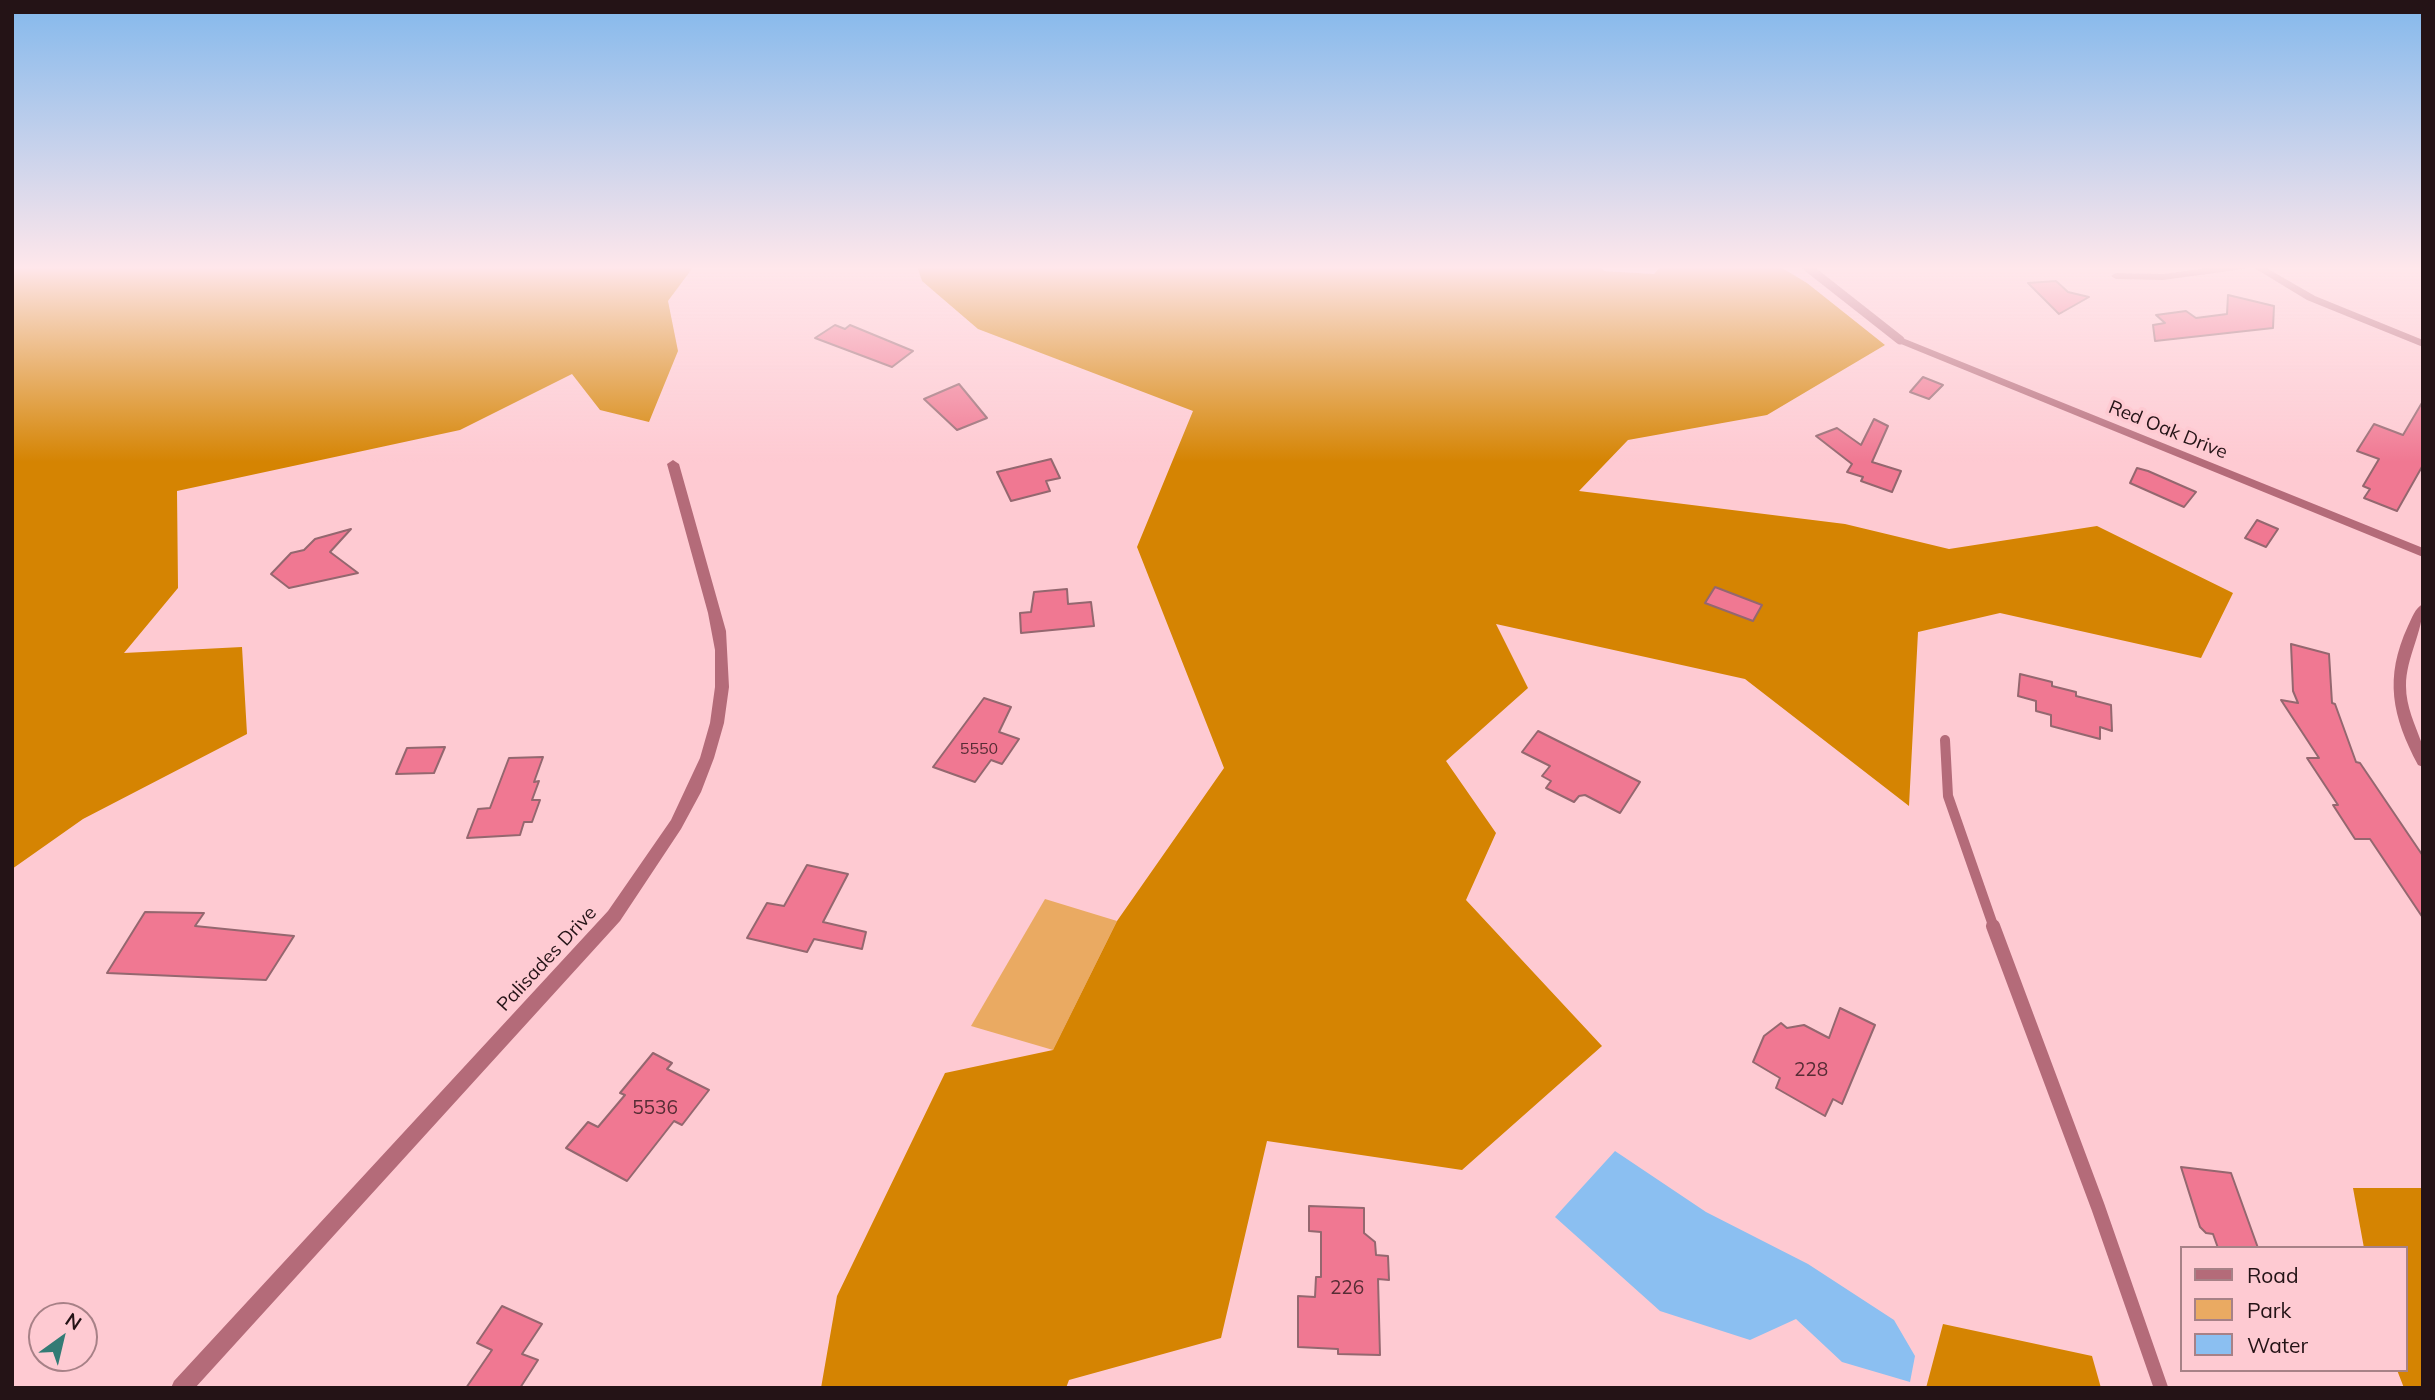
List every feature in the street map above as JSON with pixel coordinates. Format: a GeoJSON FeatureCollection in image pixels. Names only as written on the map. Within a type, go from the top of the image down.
{"type":"FeatureCollection","features":[{"type":"Feature","properties":{"kind":"street"},"geometry":{"type":"LineString","coordinates":[[2391,331],[2423,344]]}},
{"type":"Feature","properties":{"kind":"street","name":"Red Oak Drive"},"geometry":{"type":"LineString","coordinates":[[1900,340],[2423,553]]}},
{"type":"Feature","properties":{"kind":"street","name":"Palisades Drive"},"geometry":{"type":"LineString","coordinates":[[181,1388],[614,916],[677,825],[700,778],[715,732],[722,690],[722,650],[673,464]]}},
{"type":"Feature","properties":{"kind":"street"},"geometry":{"type":"LineString","coordinates":[[2423,608],[2406,642],[2398,681],[2402,712],[2423,761]]}},
{"type":"Feature","properties":{"kind":"lane"},"geometry":{"type":"LineString","coordinates":[[1889,331],[1900,340]]}},
{"type":"Feature","properties":{"kind":"lane"},"geometry":{"type":"LineString","coordinates":[[1945,740],[1948,796],[1978,886],[2098,1207],[2161,1388]]}},
{"type":"Feature","properties":{"kind":"green space"},"geometry":{"type":"Polygon","coordinates":[[[1045,899],[1117,921],[1053,1050],[971,1026],[1045,899]]]}},
{"type":"Feature","properties":{"kind":"shaded area"},"geometry":{"type":"Polygon","coordinates":[[[14,331],[674,331],[678,351],[649,422],[600,410],[572,374],[460,430],[177,491],[178,588],[124,653],[242,647],[247,734],[83,819],[12,869],[14,331]]]}},
{"type":"Feature","properties":{"kind":"shaded area"},"geometry":{"type":"Polygon","coordinates":[[[984,331],[1868,331],[1885,345],[1767,415],[1628,440],[1579,491],[1845,524],[1949,549],[2097,526],[2233,593],[2201,658],[2000,613],[1918,632],[1909,806],[1745,679],[1496,624],[1528,688],[1446,761],[1496,833],[1466,900],[1602,1046],[1462,1170],[1267,1141],[1221,1338],[1069,1380],[1066,1388],[821,1388],[837,1296],[945,1073],[1053,1050],[1117,921],[1224,768],[1137,547],[1193,411],[984,331]]]}},
{"type":"Feature","properties":{"kind":"shaded area"},"geometry":{"type":"Polygon","coordinates":[[[2353,1188],[2423,1188],[2423,1388],[2404,1388],[2398,1372],[2407,1372],[2407,1246],[2364,1246],[2353,1188]]]}},
{"type":"Feature","properties":{"kind":"shaded area"},"geometry":{"type":"Polygon","coordinates":[[[1943,1324],[2092,1356],[2101,1388],[1926,1388],[1943,1324]]]}},
{"type":"Feature","properties":{"kind":"water"},"geometry":{"type":"Polygon","coordinates":[[[1615,1151],[1706,1212],[1808,1264],[1894,1320],[1915,1356],[1910,1382],[1842,1362],[1796,1319],[1750,1340],[1660,1311],[1555,1217],[1615,1151]]]}},
{"type":"Feature","properties":{"kind":"building"},"geometry":{"type":"Polygon","coordinates":[[[825,331],[865,331],[913,351],[892,367],[815,338],[825,331]]]}},
{"type":"Feature","properties":{"kind":"building"},"geometry":{"type":"Polygon","coordinates":[[[2154,331],[2243,331],[2155,341],[2154,331]]]}},
{"type":"Feature","properties":{"kind":"building"},"geometry":{"type":"Polygon","coordinates":[[[1923,377],[1943,385],[1929,399],[1910,392],[1923,377]]]}},
{"type":"Feature","properties":{"kind":"building"},"geometry":{"type":"Polygon","coordinates":[[[959,384],[987,418],[957,430],[924,399],[959,384]]]}},
{"type":"Feature","properties":{"kind":"building"},"geometry":{"type":"Polygon","coordinates":[[[2423,401],[2423,465],[2397,511],[2364,498],[2370,489],[2363,486],[2379,459],[2357,451],[2374,424],[2403,435],[2423,401]]]}},
{"type":"Feature","properties":{"kind":"building"},"geometry":{"type":"Polygon","coordinates":[[[1874,419],[1888,426],[1872,462],[1901,471],[1892,492],[1861,481],[1863,477],[1847,472],[1852,464],[1816,436],[1837,428],[1861,445],[1874,419]]]}},
{"type":"Feature","properties":{"kind":"building"},"geometry":{"type":"Polygon","coordinates":[[[1051,459],[1060,478],[1046,481],[1050,491],[1011,501],[997,472],[1051,459]]]}},
{"type":"Feature","properties":{"kind":"building"},"geometry":{"type":"Polygon","coordinates":[[[2137,468],[2196,492],[2184,507],[2130,483],[2137,468]]]}},
{"type":"Feature","properties":{"kind":"building"},"geometry":{"type":"Polygon","coordinates":[[[2257,520],[2278,529],[2266,547],[2245,538],[2257,520]]]}},
{"type":"Feature","properties":{"kind":"building"},"geometry":{"type":"Polygon","coordinates":[[[351,529],[330,552],[358,573],[289,588],[271,574],[291,553],[304,550],[315,539],[351,529]]]}},
{"type":"Feature","properties":{"kind":"building"},"geometry":{"type":"Polygon","coordinates":[[[1715,587],[1762,605],[1753,621],[1705,603],[1715,587]]]}},
{"type":"Feature","properties":{"kind":"building"},"geometry":{"type":"Polygon","coordinates":[[[1067,589],[1068,604],[1091,602],[1094,626],[1021,633],[1020,613],[1031,612],[1034,592],[1067,589]]]}},
{"type":"Feature","properties":{"kind":"building"},"geometry":{"type":"Polygon","coordinates":[[[2291,644],[2329,654],[2332,703],[2335,704],[2356,762],[2360,763],[2423,856],[2423,918],[2370,839],[2355,839],[2333,805],[2338,805],[2307,758],[2319,758],[2281,700],[2298,703],[2293,691],[2291,644]]]}},
{"type":"Feature","properties":{"kind":"building"},"geometry":{"type":"Polygon","coordinates":[[[2020,674],[2052,682],[2052,686],[2076,692],[2076,696],[2111,705],[2112,731],[2100,727],[2100,739],[2051,726],[2051,715],[2036,711],[2036,701],[2018,696],[2020,674]]]}},
{"type":"Feature","properties":{"kind":"building"},"geometry":{"type":"Polygon","coordinates":[[[984,698],[1011,707],[999,732],[1019,739],[1002,764],[991,760],[975,782],[933,767],[984,698]]]}},
{"type":"Feature","properties":{"kind":"building"},"geometry":{"type":"Polygon","coordinates":[[[1538,731],[1640,782],[1620,813],[1585,795],[1579,796],[1574,802],[1546,788],[1551,781],[1542,776],[1550,766],[1522,752],[1538,731]]]}},
{"type":"Feature","properties":{"kind":"building"},"geometry":{"type":"Polygon","coordinates":[[[445,747],[434,773],[396,774],[407,748],[445,747]]]}},
{"type":"Feature","properties":{"kind":"building"},"geometry":{"type":"Polygon","coordinates":[[[543,757],[534,782],[539,781],[532,800],[540,800],[532,822],[524,822],[520,835],[467,838],[478,809],[490,808],[509,758],[543,757]]]}},
{"type":"Feature","properties":{"kind":"building"},"geometry":{"type":"Polygon","coordinates":[[[807,865],[848,874],[823,922],[866,932],[862,949],[814,939],[807,952],[747,938],[767,903],[784,906],[807,865]]]}},
{"type":"Feature","properties":{"kind":"building"},"geometry":{"type":"Polygon","coordinates":[[[145,912],[204,913],[195,926],[294,936],[266,980],[107,973],[145,912]]]}},
{"type":"Feature","properties":{"kind":"building"},"geometry":{"type":"Polygon","coordinates":[[[1840,1008],[1875,1025],[1842,1104],[1833,1099],[1825,1116],[1776,1088],[1780,1078],[1753,1062],[1764,1036],[1781,1023],[1787,1028],[1804,1025],[1829,1038],[1840,1008]]]}},
{"type":"Feature","properties":{"kind":"building"},"geometry":{"type":"Polygon","coordinates":[[[653,1053],[672,1063],[667,1069],[709,1090],[682,1125],[674,1121],[627,1181],[566,1148],[588,1122],[598,1127],[625,1095],[620,1093],[653,1053]]]}},
{"type":"Feature","properties":{"kind":"building"},"geometry":{"type":"Polygon","coordinates":[[[2181,1167],[2231,1173],[2257,1246],[2217,1246],[2213,1234],[2206,1233],[2200,1227],[2181,1167]]]}},
{"type":"Feature","properties":{"kind":"building"},"geometry":{"type":"Polygon","coordinates":[[[1309,1206],[1364,1208],[1364,1233],[1375,1242],[1376,1255],[1388,1256],[1389,1280],[1378,1279],[1380,1355],[1338,1354],[1338,1349],[1298,1347],[1298,1296],[1315,1297],[1316,1277],[1321,1277],[1321,1232],[1309,1231],[1309,1206]]]}},
{"type":"Feature","properties":{"kind":"building"},"geometry":{"type":"Polygon","coordinates":[[[502,1306],[542,1324],[522,1354],[538,1360],[520,1388],[466,1388],[492,1350],[477,1343],[502,1306]]]}}]}
